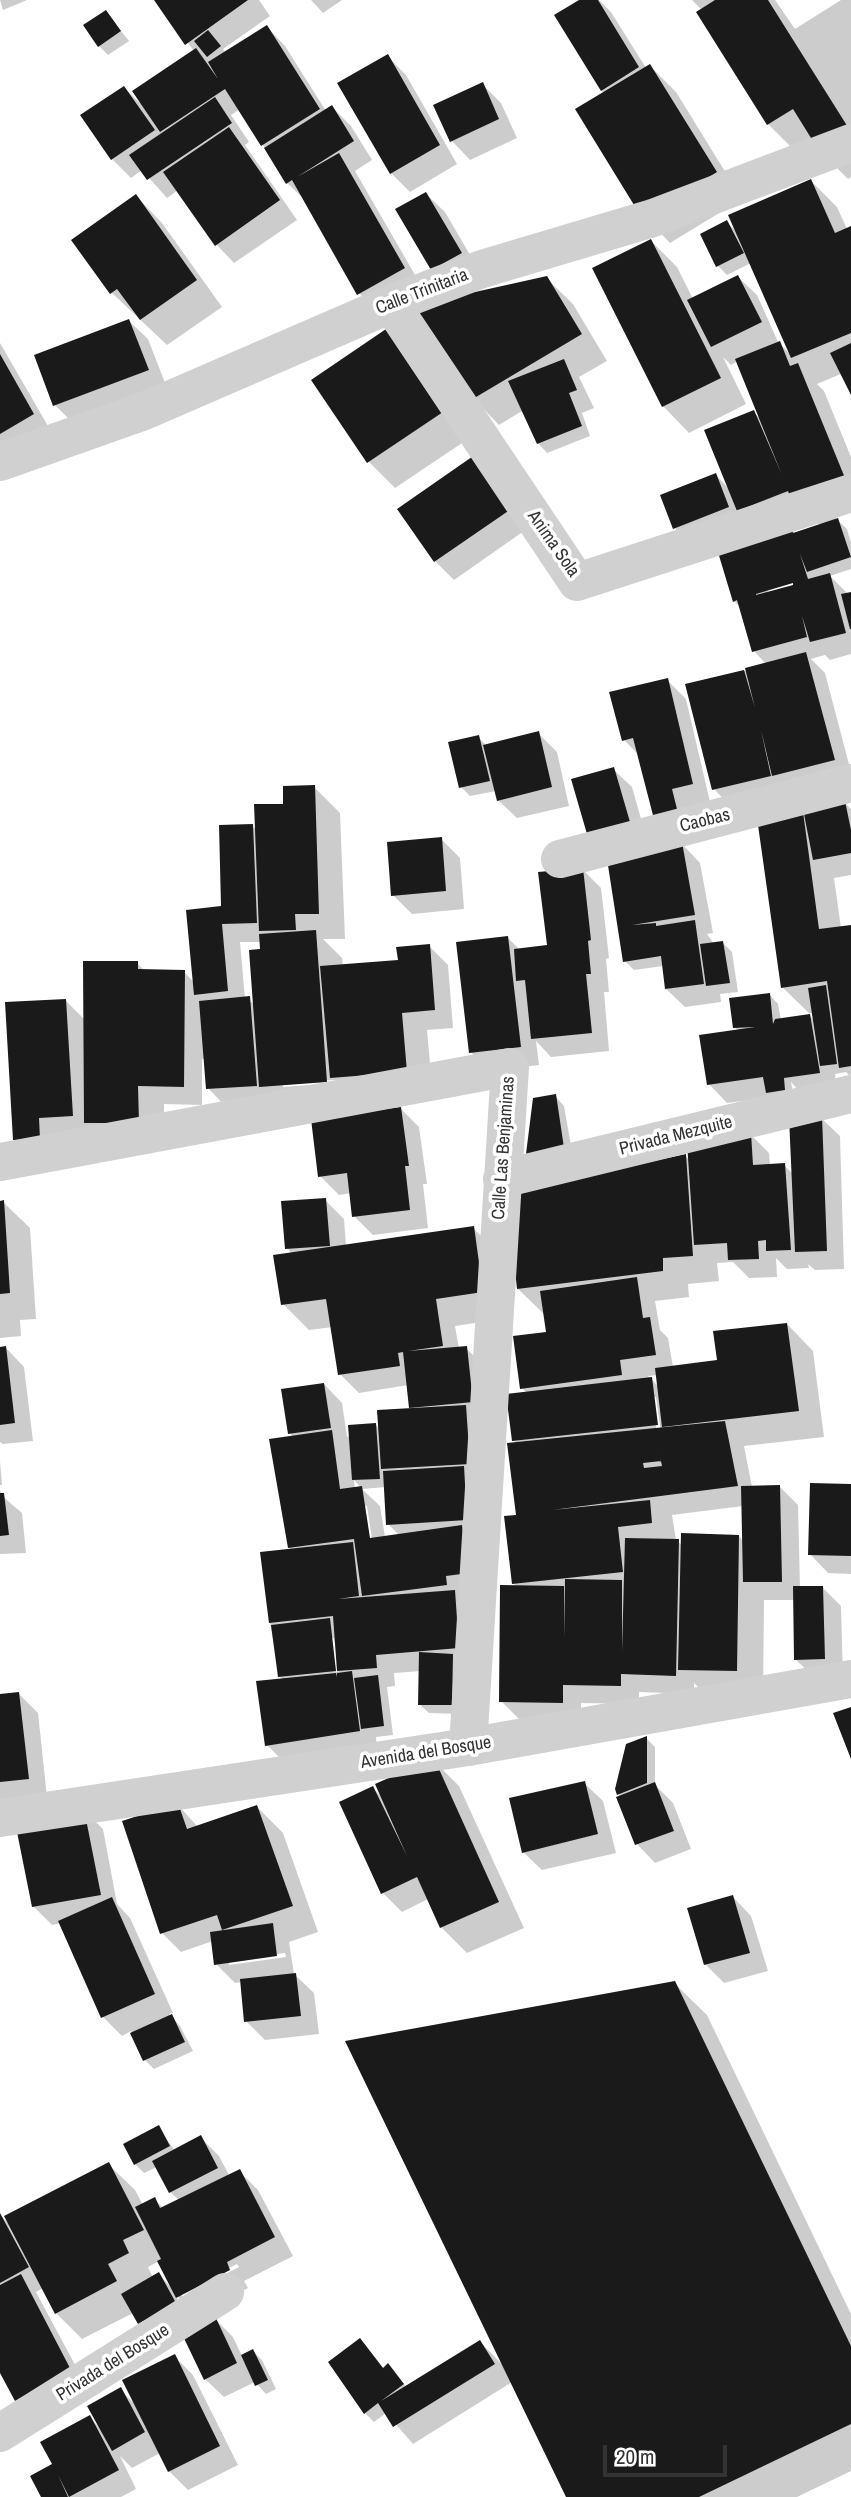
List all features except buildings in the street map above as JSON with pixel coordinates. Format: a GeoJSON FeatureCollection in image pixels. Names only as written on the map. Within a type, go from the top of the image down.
{"type":"FeatureCollection","features":[{"type":"Feature","properties":{"kind":"street","name":"Calle Trinitaria"},"geometry":{"type":"LineString","coordinates":[[0,462],[144,411],[390,304],[482,269],[653,218],[851,143]]}},
{"type":"Feature","properties":{"kind":"street","name":"Anima Sola"},"geometry":{"type":"LineString","coordinates":[[390,304],[577,582],[851,493]]}},
{"type":"Feature","properties":{"kind":"street","name":"Caobas"},"geometry":{"type":"LineString","coordinates":[[560,859],[851,783]]}},
{"type":"Feature","properties":{"kind":"street","name":"Calle Las Benjaminas"},"geometry":{"type":"LineString","coordinates":[[0,1162],[510,1068],[468,1747]]}},
{"type":"Feature","properties":{"kind":"street","name":"Privada Mezquite"},"geometry":{"type":"LineString","coordinates":[[502,1178],[851,1094]]}},
{"type":"Feature","properties":{"kind":"street","name":"Avenida del Bosque"},"geometry":{"type":"LineString","coordinates":[[0,1818],[468,1747],[851,1679]]}},
{"type":"Feature","properties":{"kind":"street","name":"Privada del Bosque"},"geometry":{"type":"LineString","coordinates":[[0,2434],[225,2292]]}}]}
